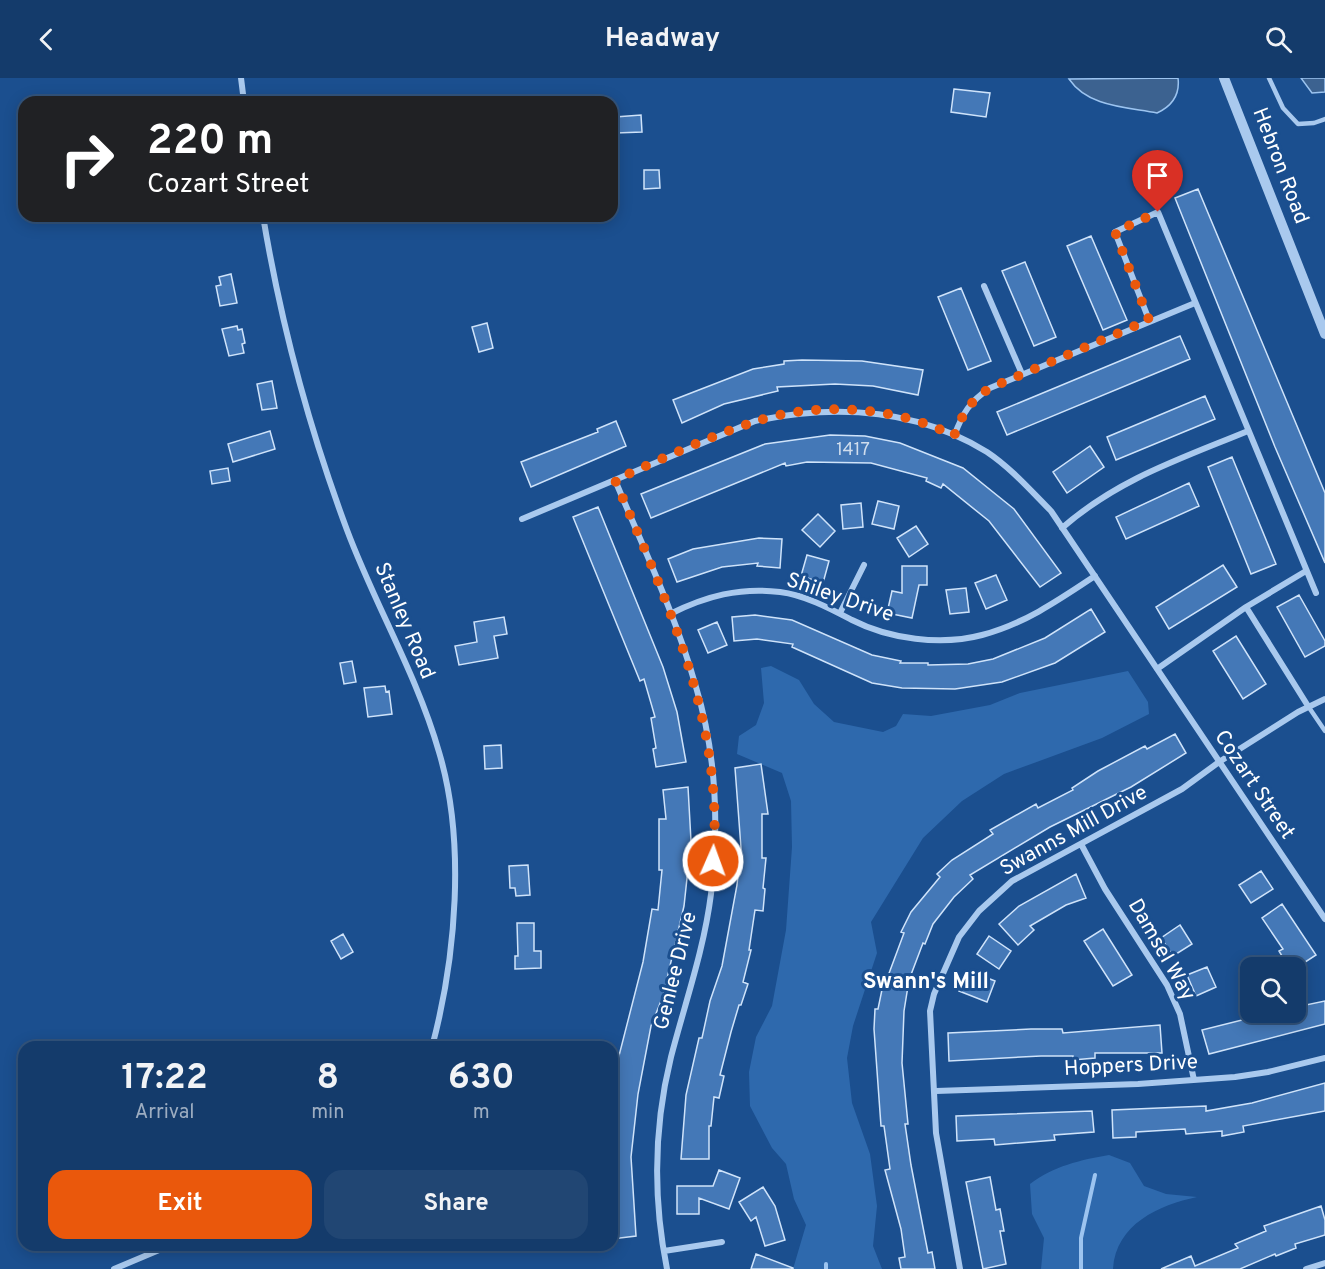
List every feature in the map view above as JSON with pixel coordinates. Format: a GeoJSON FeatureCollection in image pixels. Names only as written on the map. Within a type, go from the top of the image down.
{"type":"FeatureCollection","features":[{"type":"Feature","properties":{"kind":"street"},"geometry":{"type":"LineString","coordinates":[[240,78],[243,96]]}},
{"type":"Feature","properties":{"kind":"street","name":"Hebron Road"},"geometry":{"type":"LineString","coordinates":[[1224,78],[1322,320],[1325,334]]}},
{"type":"Feature","properties":{"kind":"street"},"geometry":{"type":"LineString","coordinates":[[1149,320],[1115,232],[1158,212],[1316,593]]}},
{"type":"Feature","properties":{"kind":"street","name":"Stanley Road"},"geometry":{"type":"LineString","coordinates":[[264,222],[286,334],[329,479],[348,532],[428,720],[447,782],[454,842],[454,889],[449,957],[433,1041]]}},
{"type":"Feature","properties":{"kind":"street"},"geometry":{"type":"LineString","coordinates":[[984,286],[1022,374]]}},
{"type":"Feature","properties":{"kind":"street"},"geometry":{"type":"LineString","coordinates":[[954,436],[964,411],[972,400],[990,388],[1149,320],[1195,303]]}},
{"type":"Feature","properties":{"kind":"street","name":"Cozart Street"},"geometry":{"type":"LineString","coordinates":[[522,519],[756,421],[795,413],[849,410],[893,415],[939,428],[988,453],[1023,482],[1051,511],[1219,762],[1323,911],[1325,919]]}},
{"type":"Feature","properties":{"kind":"street"},"geometry":{"type":"LineString","coordinates":[[1062,528],[1089,505],[1125,482],[1248,431]]}},
{"type":"Feature","properties":{"kind":"street","name":"Genlee Drive"},"geometry":{"type":"LineString","coordinates":[[615,480],[670,614],[697,688],[709,746],[714,785],[715,844],[711,895],[700,952],[670,1059],[658,1128],[657,1175],[666,1269]]}},
{"type":"Feature","properties":{"kind":"street"},"geometry":{"type":"LineString","coordinates":[[840,613],[864,565]]}},
{"type":"Feature","properties":{"kind":"street"},"geometry":{"type":"LineString","coordinates":[[1157,669],[1246,607],[1306,571]]}},
{"type":"Feature","properties":{"kind":"street","name":"Shiley Drive"},"geometry":{"type":"LineString","coordinates":[[670,614],[699,600],[736,591],[782,592],[840,613],[880,631],[910,638],[943,639],[980,636],[1028,619],[1095,576]]}},
{"type":"Feature","properties":{"kind":"street"},"geometry":{"type":"LineString","coordinates":[[1246,607],[1308,706]]}},
{"type":"Feature","properties":{"kind":"street","name":"Swanns Mill Drive"},"geometry":{"type":"LineString","coordinates":[[960,1269],[936,1133],[936,1091],[930,1011],[940,977],[958,937],[979,911],[1012,881],[1182,789],[1219,762],[1323,699],[1325,691]]}},
{"type":"Feature","properties":{"kind":"street","name":"Damsel Way"},"geometry":{"type":"LineString","coordinates":[[1081,844],[1105,889],[1167,985],[1180,1014],[1194,1080]]}},
{"type":"Feature","properties":{"kind":"street","name":"Hoppers Drive"},"geometry":{"type":"LineString","coordinates":[[936,1091],[1194,1080],[1268,1072],[1325,1058]]}},
{"type":"Feature","properties":{"kind":"street"},"geometry":{"type":"LineString","coordinates":[[663,1251],[722,1242]]}},
{"type":"Feature","properties":{"kind":"street"},"geometry":{"type":"LineString","coordinates":[[114,1269],[157,1251]]}},
{"type":"Feature","properties":{"kind":"street"},"geometry":{"type":"LineString","coordinates":[[1306,1269],[1325,1263]]}},
{"type":"Feature","properties":{"kind":"lane"},"geometry":{"type":"LineString","coordinates":[[1269,78],[1283,108],[1298,124],[1314,123],[1325,119]]}},
{"type":"Feature","properties":{"kind":"lane"},"geometry":{"type":"LineString","coordinates":[[1308,706],[1325,731]]}},
{"type":"Feature","properties":{"kind":"shaded area"},"geometry":{"type":"Polygon","coordinates":[[[1178,78],[1178,89],[1174,99],[1157,113],[1097,100],[1086,95],[1069,79],[1178,78]]]}},
{"type":"Feature","properties":{"kind":"shaded area"},"geometry":{"type":"Polygon","coordinates":[[[1301,78],[1325,78],[1325,92],[1312,93],[1301,78]]]}},
{"type":"Feature","properties":{"kind":"shaded area"},"geometry":{"type":"Polygon","coordinates":[[[771,666],[799,680],[814,704],[834,722],[883,732],[896,726],[903,714],[931,716],[990,705],[1020,693],[1128,671],[1148,702],[1149,714],[1102,738],[1004,774],[962,801],[923,838],[871,922],[877,953],[853,1026],[847,1058],[852,1103],[870,1154],[877,1206],[873,1246],[882,1269],[793,1269],[806,1225],[794,1199],[786,1164],[772,1148],[750,1106],[749,1072],[756,1037],[772,1006],[786,930],[792,847],[791,801],[782,773],[737,754],[739,736],[756,725],[764,703],[761,668],[771,666]]]}},
{"type":"Feature","properties":{"kind":"shaded area"},"geometry":{"type":"Polygon","coordinates":[[[1109,1155],[1130,1163],[1144,1186],[1166,1194],[1197,1197],[1168,1205],[1142,1219],[1122,1240],[1116,1253],[1113,1269],[1041,1269],[1044,1238],[1032,1214],[1030,1184],[1068,1165],[1109,1155]]]}},
{"type":"Feature","properties":{"kind":"building"},"geometry":{"type":"Polygon","coordinates":[[[954,89],[990,93],[986,117],[951,112],[954,89]]]}},
{"type":"Feature","properties":{"kind":"building"},"geometry":{"type":"Polygon","coordinates":[[[641,115],[642,132],[618,133],[618,117],[641,115]]]}},
{"type":"Feature","properties":{"kind":"building"},"geometry":{"type":"Polygon","coordinates":[[[644,170],[659,170],[660,188],[644,189],[644,170]]]}},
{"type":"Feature","properties":{"kind":"building"},"geometry":{"type":"Polygon","coordinates":[[[1198,189],[1325,493],[1325,563],[1275,447],[1175,198],[1198,189]]]}},
{"type":"Feature","properties":{"kind":"building"},"geometry":{"type":"Polygon","coordinates":[[[1091,236],[1127,320],[1103,330],[1067,246],[1091,236]]]}},
{"type":"Feature","properties":{"kind":"building"},"geometry":{"type":"Polygon","coordinates":[[[1025,262],[1056,337],[1034,346],[1002,271],[1025,262]]]}},
{"type":"Feature","properties":{"kind":"building"},"geometry":{"type":"Polygon","coordinates":[[[231,274],[237,303],[220,306],[216,286],[221,285],[219,277],[231,274]]]}},
{"type":"Feature","properties":{"kind":"building"},"geometry":{"type":"Polygon","coordinates":[[[961,288],[991,361],[968,370],[938,297],[961,288]]]}},
{"type":"Feature","properties":{"kind":"building"},"geometry":{"type":"Polygon","coordinates":[[[487,323],[493,348],[479,352],[472,327],[487,323]]]}},
{"type":"Feature","properties":{"kind":"building"},"geometry":{"type":"Polygon","coordinates":[[[237,326],[238,330],[242,329],[245,343],[242,344],[244,353],[229,356],[222,329],[237,326]]]}},
{"type":"Feature","properties":{"kind":"building"},"geometry":{"type":"Polygon","coordinates":[[[1180,336],[1190,359],[1007,435],[997,412],[1180,336]]]}},
{"type":"Feature","properties":{"kind":"building"},"geometry":{"type":"Polygon","coordinates":[[[784,361],[862,361],[923,370],[918,395],[873,386],[835,384],[777,387],[778,391],[724,404],[682,423],[673,400],[753,369],[784,364],[784,361]]]}},
{"type":"Feature","properties":{"kind":"building"},"geometry":{"type":"Polygon","coordinates":[[[272,381],[277,408],[262,410],[257,384],[272,381]]]}},
{"type":"Feature","properties":{"kind":"building"},"geometry":{"type":"Polygon","coordinates":[[[1205,396],[1215,419],[1116,460],[1107,437],[1205,396]]]}},
{"type":"Feature","properties":{"kind":"building"},"geometry":{"type":"Polygon","coordinates":[[[616,421],[626,446],[531,487],[521,462],[598,432],[597,429],[616,421]]]}},
{"type":"Feature","properties":{"kind":"building"},"geometry":{"type":"Polygon","coordinates":[[[270,431],[275,449],[233,462],[228,444],[270,431]]]}},
{"type":"Feature","properties":{"kind":"building"},"geometry":{"type":"Polygon","coordinates":[[[830,435],[865,436],[900,443],[963,468],[1014,509],[1061,573],[1040,587],[989,521],[943,484],[941,488],[926,481],[927,478],[871,463],[807,462],[786,466],[785,463],[651,518],[641,494],[765,444],[830,435]]]}},
{"type":"Feature","properties":{"kind":"building"},"geometry":{"type":"Polygon","coordinates":[[[1090,446],[1104,467],[1067,493],[1053,472],[1090,446]]]}},
{"type":"Feature","properties":{"kind":"building"},"geometry":{"type":"Polygon","coordinates":[[[1232,457],[1276,564],[1251,574],[1208,467],[1232,457]]]}},
{"type":"Feature","properties":{"kind":"building"},"geometry":{"type":"Polygon","coordinates":[[[228,468],[230,481],[212,484],[210,471],[228,468]]]}},
{"type":"Feature","properties":{"kind":"building"},"geometry":{"type":"Polygon","coordinates":[[[1189,483],[1199,506],[1126,539],[1116,517],[1189,483]]]}},
{"type":"Feature","properties":{"kind":"building"},"geometry":{"type":"Polygon","coordinates":[[[878,501],[899,506],[894,529],[872,524],[878,501]]]}},
{"type":"Feature","properties":{"kind":"building"},"geometry":{"type":"Polygon","coordinates":[[[861,503],[863,527],[843,529],[841,505],[861,503]]]}},
{"type":"Feature","properties":{"kind":"building"},"geometry":{"type":"Polygon","coordinates":[[[598,507],[663,667],[677,712],[686,762],[656,767],[653,749],[656,748],[651,718],[655,717],[644,679],[640,681],[573,517],[598,507]]]}},
{"type":"Feature","properties":{"kind":"building"},"geometry":{"type":"Polygon","coordinates":[[[818,514],[835,531],[820,547],[802,530],[818,514]]]}},
{"type":"Feature","properties":{"kind":"building"},"geometry":{"type":"Polygon","coordinates":[[[916,526],[928,544],[909,557],[897,538],[916,526]]]}},
{"type":"Feature","properties":{"kind":"building"},"geometry":{"type":"Polygon","coordinates":[[[759,538],[782,539],[780,568],[757,566],[758,563],[722,567],[677,582],[668,559],[693,549],[759,538]]]}},
{"type":"Feature","properties":{"kind":"building"},"geometry":{"type":"Polygon","coordinates":[[[807,555],[829,561],[823,583],[801,576],[807,555]]]}},
{"type":"Feature","properties":{"kind":"building"},"geometry":{"type":"Polygon","coordinates":[[[1223,565],[1237,587],[1169,629],[1156,607],[1223,565]]]}},
{"type":"Feature","properties":{"kind":"building"},"geometry":{"type":"Polygon","coordinates":[[[902,566],[927,566],[927,585],[919,585],[912,618],[887,613],[892,591],[902,593],[902,566]]]}},
{"type":"Feature","properties":{"kind":"building"},"geometry":{"type":"Polygon","coordinates":[[[996,575],[1007,600],[986,609],[975,583],[996,575]]]}},
{"type":"Feature","properties":{"kind":"building"},"geometry":{"type":"Polygon","coordinates":[[[966,588],[969,612],[950,614],[946,590],[966,588]]]}},
{"type":"Feature","properties":{"kind":"building"},"geometry":{"type":"Polygon","coordinates":[[[1299,595],[1325,641],[1325,646],[1305,657],[1277,607],[1299,595]]]}},
{"type":"Feature","properties":{"kind":"building"},"geometry":{"type":"Polygon","coordinates":[[[1091,609],[1105,632],[1055,663],[1002,682],[955,689],[902,688],[872,683],[792,647],[793,644],[757,639],[734,641],[732,617],[755,615],[792,620],[872,655],[901,661],[900,663],[928,663],[928,665],[968,664],[993,659],[1045,638],[1091,609]]]}},
{"type":"Feature","properties":{"kind":"building"},"geometry":{"type":"Polygon","coordinates":[[[504,617],[507,634],[494,636],[498,658],[459,665],[455,646],[477,642],[474,622],[504,617]]]}},
{"type":"Feature","properties":{"kind":"building"},"geometry":{"type":"Polygon","coordinates":[[[717,622],[727,645],[708,653],[698,630],[717,622]]]}},
{"type":"Feature","properties":{"kind":"building"},"geometry":{"type":"Polygon","coordinates":[[[1236,636],[1266,684],[1243,699],[1213,651],[1236,636]]]}},
{"type":"Feature","properties":{"kind":"building"},"geometry":{"type":"Polygon","coordinates":[[[352,661],[356,682],[344,684],[340,663],[352,661]]]}},
{"type":"Feature","properties":{"kind":"building"},"geometry":{"type":"Polygon","coordinates":[[[385,686],[386,692],[389,691],[392,714],[368,717],[364,688],[385,686]]]}},
{"type":"Feature","properties":{"kind":"building"},"geometry":{"type":"Polygon","coordinates":[[[1175,734],[1186,753],[1131,787],[1050,827],[970,875],[973,879],[954,897],[933,924],[925,944],[923,943],[909,980],[904,1011],[902,1063],[908,1124],[905,1124],[911,1165],[928,1253],[932,1252],[935,1269],[901,1269],[899,1258],[905,1257],[901,1229],[885,1170],[890,1169],[884,1126],[881,1126],[874,1029],[875,1009],[878,1009],[885,975],[888,976],[904,933],[901,932],[911,912],[940,877],[937,874],[952,860],[993,834],[990,830],[1036,804],[1038,808],[1073,790],[1072,788],[1098,771],[1145,746],[1147,749],[1175,734]]]}},
{"type":"Feature","properties":{"kind":"building"},"geometry":{"type":"Polygon","coordinates":[[[501,745],[502,768],[485,769],[484,746],[501,745]]]}},
{"type":"Feature","properties":{"kind":"building"},"geometry":{"type":"Polygon","coordinates":[[[761,764],[768,814],[762,814],[762,858],[766,858],[763,911],[755,910],[749,950],[751,950],[743,982],[748,984],[741,1005],[739,1005],[720,1075],[724,1076],[719,1098],[714,1097],[711,1126],[709,1126],[709,1159],[681,1159],[686,1095],[699,1038],[702,1038],[710,1001],[722,966],[737,885],[741,848],[735,768],[761,764]]]}},
{"type":"Feature","properties":{"kind":"building"},"geometry":{"type":"Polygon","coordinates":[[[688,787],[691,841],[684,906],[663,996],[651,1026],[638,1094],[631,1157],[636,1236],[618,1238],[618,1060],[643,962],[652,909],[658,910],[662,870],[659,870],[659,819],[666,819],[663,790],[688,787]]]}},
{"type":"Feature","properties":{"kind":"building"},"geometry":{"type":"Polygon","coordinates":[[[528,865],[530,895],[516,896],[515,888],[510,888],[509,866],[528,865]]]}},
{"type":"Feature","properties":{"kind":"building"},"geometry":{"type":"Polygon","coordinates":[[[1261,871],[1273,889],[1251,903],[1239,885],[1261,871]]]}},
{"type":"Feature","properties":{"kind":"building"},"geometry":{"type":"Polygon","coordinates":[[[1076,874],[1086,898],[1066,905],[1030,926],[1034,930],[1018,945],[999,924],[1019,906],[1076,874]]]}},
{"type":"Feature","properties":{"kind":"building"},"geometry":{"type":"Polygon","coordinates":[[[1282,904],[1316,955],[1306,962],[1306,957],[1283,957],[1279,951],[1283,949],[1262,918],[1282,904]]]}},
{"type":"Feature","properties":{"kind":"building"},"geometry":{"type":"Polygon","coordinates":[[[517,923],[534,923],[534,951],[541,951],[541,968],[515,969],[515,956],[518,956],[517,923]]]}},
{"type":"Feature","properties":{"kind":"building"},"geometry":{"type":"Polygon","coordinates":[[[1180,925],[1192,944],[1173,956],[1161,938],[1180,925]]]}},
{"type":"Feature","properties":{"kind":"building"},"geometry":{"type":"Polygon","coordinates":[[[1103,929],[1132,975],[1113,986],[1084,941],[1103,929]]]}},
{"type":"Feature","properties":{"kind":"building"},"geometry":{"type":"Polygon","coordinates":[[[343,934],[353,952],[341,959],[331,941],[343,934]]]}},
{"type":"Feature","properties":{"kind":"building"},"geometry":{"type":"Polygon","coordinates":[[[989,936],[1011,951],[999,969],[977,954],[989,936]]]}},
{"type":"Feature","properties":{"kind":"building"},"geometry":{"type":"Polygon","coordinates":[[[1207,967],[1216,987],[1196,996],[1187,975],[1207,967]]]}},
{"type":"Feature","properties":{"kind":"building"},"geometry":{"type":"Polygon","coordinates":[[[967,970],[995,981],[987,1002],[959,991],[967,970]]]}},
{"type":"Feature","properties":{"kind":"building"},"geometry":{"type":"Polygon","coordinates":[[[1325,1001],[1325,1024],[1209,1054],[1202,1030],[1240,1020],[1240,1023],[1306,1023],[1306,1005],[1325,1001]]]}},
{"type":"Feature","properties":{"kind":"building"},"geometry":{"type":"Polygon","coordinates":[[[1160,1025],[1162,1053],[1095,1053],[1095,1058],[1073,1060],[1073,1056],[1041,1056],[949,1061],[948,1033],[1062,1029],[1063,1033],[1160,1025]]]}},
{"type":"Feature","properties":{"kind":"building"},"geometry":{"type":"Polygon","coordinates":[[[1325,1083],[1325,1111],[1243,1126],[1244,1132],[1222,1136],[1222,1131],[1186,1134],[1185,1129],[1136,1132],[1136,1137],[1113,1138],[1112,1110],[1206,1106],[1206,1111],[1252,1103],[1325,1083]]]}},
{"type":"Feature","properties":{"kind":"building"},"geometry":{"type":"Polygon","coordinates":[[[1092,1111],[1094,1132],[1054,1135],[1055,1140],[995,1145],[994,1139],[957,1141],[956,1116],[1092,1111]]]}},
{"type":"Feature","properties":{"kind":"building"},"geometry":{"type":"Polygon","coordinates":[[[719,1170],[740,1178],[729,1209],[699,1198],[699,1214],[677,1214],[677,1186],[713,1186],[719,1170]]]}},
{"type":"Feature","properties":{"kind":"building"},"geometry":{"type":"Polygon","coordinates":[[[990,1177],[996,1210],[1000,1209],[1004,1231],[1000,1231],[1006,1264],[983,1269],[966,1182],[990,1177]]]}},
{"type":"Feature","properties":{"kind":"building"},"geometry":{"type":"Polygon","coordinates":[[[763,1187],[775,1206],[785,1240],[765,1246],[756,1217],[751,1221],[739,1202],[763,1187]]]}},
{"type":"Feature","properties":{"kind":"building"},"geometry":{"type":"Polygon","coordinates":[[[1321,1206],[1325,1220],[1325,1235],[1295,1244],[1296,1248],[1276,1256],[1275,1254],[1240,1269],[1161,1269],[1191,1256],[1195,1266],[1238,1248],[1235,1244],[1266,1231],[1264,1226],[1321,1206]]]}},
{"type":"Feature","properties":{"kind":"building"},"geometry":{"type":"Polygon","coordinates":[[[756,1254],[793,1268],[793,1269],[751,1269],[756,1254]]]}},
{"type":"Feature","properties":{"kind":"waterway"},"geometry":{"type":"LineString","coordinates":[[1081,1269],[1081,1238],[1095,1175]]}},
{"type":"Feature","properties":{"kind":"waterway"},"geometry":{"type":"LineString","coordinates":[[826,1264],[826,1269]]}},
{"type":"Feature","properties":{"kind":"district","name":"Swann's Mill"},"geometry":{"type":"Point","coordinates":[926,982]}},
{"type":"Feature","properties":{"kind":"route"},"geometry":{"type":"LineString","coordinates":[[713,861],[714,785],[709,746],[697,688],[677,631],[615,480],[756,421],[795,413],[849,410],[893,415],[939,428],[954,436],[964,411],[972,400],[990,388],[1149,320],[1115,232],[1158,212]]}}]}
